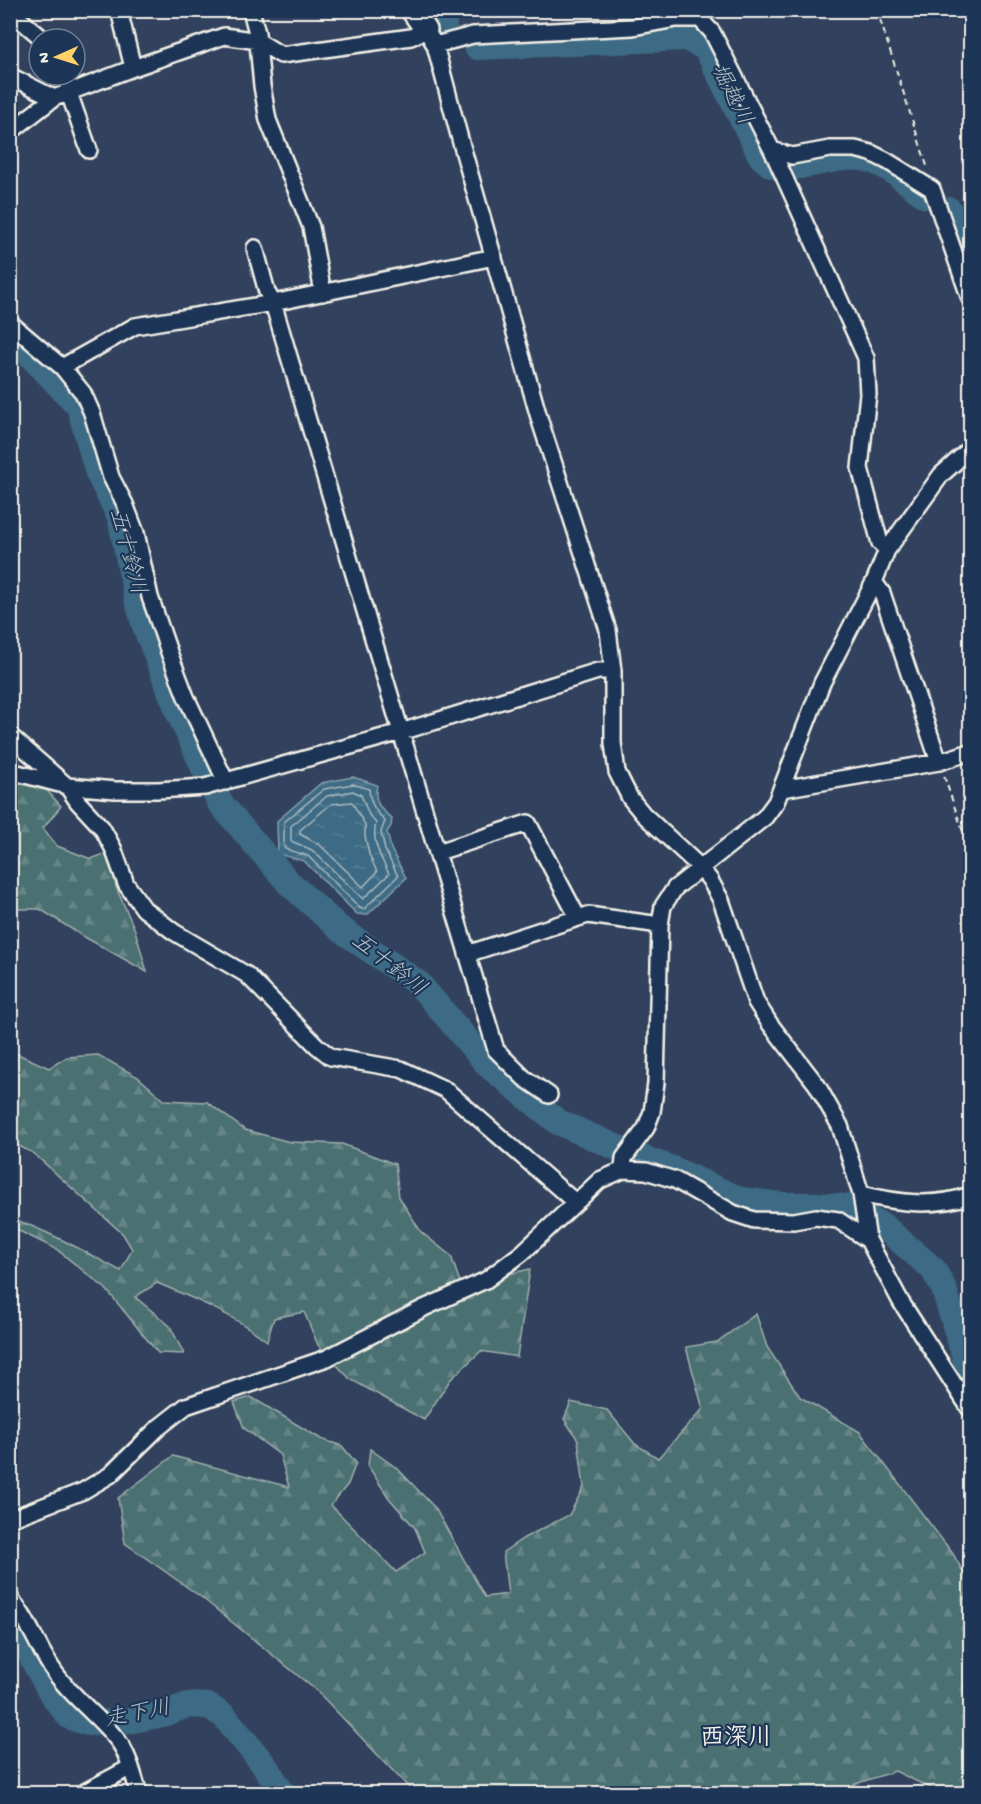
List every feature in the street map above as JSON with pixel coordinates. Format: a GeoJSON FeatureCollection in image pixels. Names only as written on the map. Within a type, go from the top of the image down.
{"type":"FeatureCollection","features":[{"type":"Feature","properties":{"kind":"street"},"geometry":{"type":"LineString","coordinates":[[119,10],[133,68]]}},
{"type":"Feature","properties":{"kind":"street"},"geometry":{"type":"LineString","coordinates":[[251,10],[257,33],[268,120],[310,227],[323,293]]}},
{"type":"Feature","properties":{"kind":"street"},"geometry":{"type":"LineString","coordinates":[[412,10],[431,38],[540,421],[608,630],[613,671],[613,742],[617,772],[630,798],[643,814],[700,867],[721,900],[756,1002],[770,1024],[818,1084],[840,1126],[862,1199],[867,1234],[902,1302],[970,1409]]}},
{"type":"Feature","properties":{"kind":"street"},"geometry":{"type":"LineString","coordinates":[[10,11],[29,27]]}},
{"type":"Feature","properties":{"kind":"street"},"geometry":{"type":"LineString","coordinates":[[10,132],[54,98],[224,36],[258,41],[281,55],[411,37],[431,38],[633,27],[675,15],[703,15],[816,244],[866,358],[868,394],[860,468],[880,543],[887,550]]}},
{"type":"Feature","properties":{"kind":"street"},"geometry":{"type":"LineString","coordinates":[[10,76],[54,98]]}},
{"type":"Feature","properties":{"kind":"street"},"geometry":{"type":"LineString","coordinates":[[68,87],[89,150]]}},
{"type":"Feature","properties":{"kind":"street"},"geometry":{"type":"LineString","coordinates":[[777,162],[792,156],[830,149],[855,149],[871,153],[887,161],[932,189],[970,299]]}},
{"type":"Feature","properties":{"kind":"street"},"geometry":{"type":"LineString","coordinates":[[255,248],[496,1050],[524,1078],[549,1095]]}},
{"type":"Feature","properties":{"kind":"street"},"geometry":{"type":"LineString","coordinates":[[62,368],[135,326],[273,303],[494,257]]}},
{"type":"Feature","properties":{"kind":"street"},"geometry":{"type":"LineString","coordinates":[[10,323],[62,368],[83,393],[92,413],[111,477],[125,504],[136,534],[150,597],[170,656],[203,734],[217,785]]}},
{"type":"Feature","properties":{"kind":"street"},"geometry":{"type":"LineString","coordinates":[[10,1520],[82,1491],[110,1475],[158,1428],[186,1406],[327,1358],[424,1308],[486,1280],[522,1253],[575,1202],[623,1164],[646,1128],[652,1112],[656,1083],[660,925],[663,906],[675,888],[765,817],[776,802],[822,683],[874,582],[887,550],[941,475],[970,449]]}},
{"type":"Feature","properties":{"kind":"street"},"geometry":{"type":"LineString","coordinates":[[874,582],[882,593],[939,762]]}},
{"type":"Feature","properties":{"kind":"street"},"geometry":{"type":"LineString","coordinates":[[10,771],[67,786],[116,790],[158,790],[217,785],[401,732],[598,671],[613,671]]}},
{"type":"Feature","properties":{"kind":"street"},"geometry":{"type":"LineString","coordinates":[[10,736],[67,786],[102,828],[113,848],[126,884],[144,909],[174,932],[247,975],[316,1046],[331,1057],[401,1069],[446,1090],[575,1202]]}},
{"type":"Feature","properties":{"kind":"street"},"geometry":{"type":"LineString","coordinates":[[782,789],[939,762],[970,752]]}},
{"type":"Feature","properties":{"kind":"street"},"geometry":{"type":"LineString","coordinates":[[438,852],[528,823],[578,918]]}},
{"type":"Feature","properties":{"kind":"street"},"geometry":{"type":"LineString","coordinates":[[467,954],[588,915],[660,925]]}},
{"type":"Feature","properties":{"kind":"street"},"geometry":{"type":"LineString","coordinates":[[623,1164],[675,1180],[733,1213],[754,1220],[794,1221],[816,1217],[838,1220],[867,1234]]}},
{"type":"Feature","properties":{"kind":"street"},"geometry":{"type":"LineString","coordinates":[[862,1199],[918,1204],[953,1201],[970,1195]]}},
{"type":"Feature","properties":{"kind":"street"},"geometry":{"type":"LineString","coordinates":[[10,1598],[21,1610],[54,1672],[120,1743],[131,1767],[139,1794]]}},
{"type":"Feature","properties":{"kind":"street"},"geometry":{"type":"LineString","coordinates":[[81,1794],[131,1767]]}},
{"type":"Feature","properties":{"kind":"path"},"geometry":{"type":"LineString","coordinates":[[877,10],[925,157],[932,189]]}},
{"type":"Feature","properties":{"kind":"path"},"geometry":{"type":"LineString","coordinates":[[939,762],[970,852]]}},
{"type":"Feature","properties":{"kind":"green space"},"geometry":{"type":"Polygon","coordinates":[[[10,779],[42,785],[61,806],[43,828],[57,846],[91,859],[112,851],[116,887],[135,930],[147,972],[40,909],[11,909],[10,779]]]}},
{"type":"Feature","properties":{"kind":"green space"},"geometry":{"type":"Polygon","coordinates":[[[11,1051],[49,1068],[67,1057],[98,1055],[138,1077],[164,1100],[207,1102],[245,1130],[290,1142],[342,1144],[395,1164],[399,1197],[421,1232],[451,1256],[463,1291],[496,1277],[530,1269],[517,1357],[481,1351],[450,1380],[424,1420],[350,1379],[318,1345],[304,1312],[274,1318],[267,1341],[228,1315],[157,1283],[135,1297],[170,1326],[184,1354],[158,1353],[106,1289],[56,1249],[11,1227],[10,1218],[53,1235],[121,1271],[132,1249],[123,1234],[33,1153],[11,1142],[11,1051]]]}},
{"type":"Feature","properties":{"kind":"green space"},"geometry":{"type":"Polygon","coordinates":[[[756,1314],[767,1347],[800,1397],[860,1432],[953,1554],[970,1584],[970,1793],[941,1793],[895,1771],[855,1784],[851,1794],[414,1793],[317,1691],[201,1597],[125,1543],[118,1498],[173,1456],[289,1487],[280,1455],[244,1428],[234,1402],[251,1397],[321,1439],[342,1446],[356,1463],[348,1484],[331,1505],[396,1572],[425,1552],[415,1528],[389,1498],[368,1466],[370,1449],[398,1469],[435,1508],[485,1597],[508,1594],[503,1552],[524,1538],[569,1515],[584,1487],[578,1440],[564,1419],[571,1402],[607,1410],[635,1444],[658,1458],[703,1409],[686,1347],[717,1342],[756,1314]]]}},
{"type":"Feature","properties":{"kind":"water"},"geometry":{"type":"Polygon","coordinates":[[[353,777],[377,785],[378,804],[392,819],[387,832],[391,849],[406,878],[367,915],[357,914],[304,861],[278,854],[277,821],[321,783],[353,777]]]}},
{"type":"Feature","properties":{"kind":"waterway","name":"堀越川"},"geometry":{"type":"LineString","coordinates":[[434,10],[444,24]]}},
{"type":"Feature","properties":{"kind":"waterway","name":"堀越川"},"geometry":{"type":"LineString","coordinates":[[477,47],[686,38],[706,48],[761,156],[771,164],[793,167],[843,158],[866,159],[890,169],[926,196]]}},
{"type":"Feature","properties":{"kind":"waterway","name":"堀越川"},"geometry":{"type":"LineString","coordinates":[[949,210],[961,225],[970,261]]}},
{"type":"Feature","properties":{"kind":"waterway","name":"五十鈴川"},"geometry":{"type":"LineString","coordinates":[[10,337],[79,406],[98,473],[120,517],[136,595],[145,626],[179,713],[220,803],[289,883],[339,928],[419,984],[489,1066],[558,1122],[741,1200],[781,1205],[846,1207],[883,1226],[933,1269],[944,1289],[970,1374]]}},
{"type":"Feature","properties":{"kind":"waterway","name":"走下川"},"geometry":{"type":"LineString","coordinates":[[10,1616],[19,1627],[34,1662],[53,1696],[70,1717],[88,1723],[123,1722],[163,1714],[188,1705],[208,1706],[224,1716],[265,1766],[283,1794]]}},
{"type":"Feature","properties":{"kind":"district","name":"西深川"},"geometry":{"type":"Point","coordinates":[736,1739]}}]}
